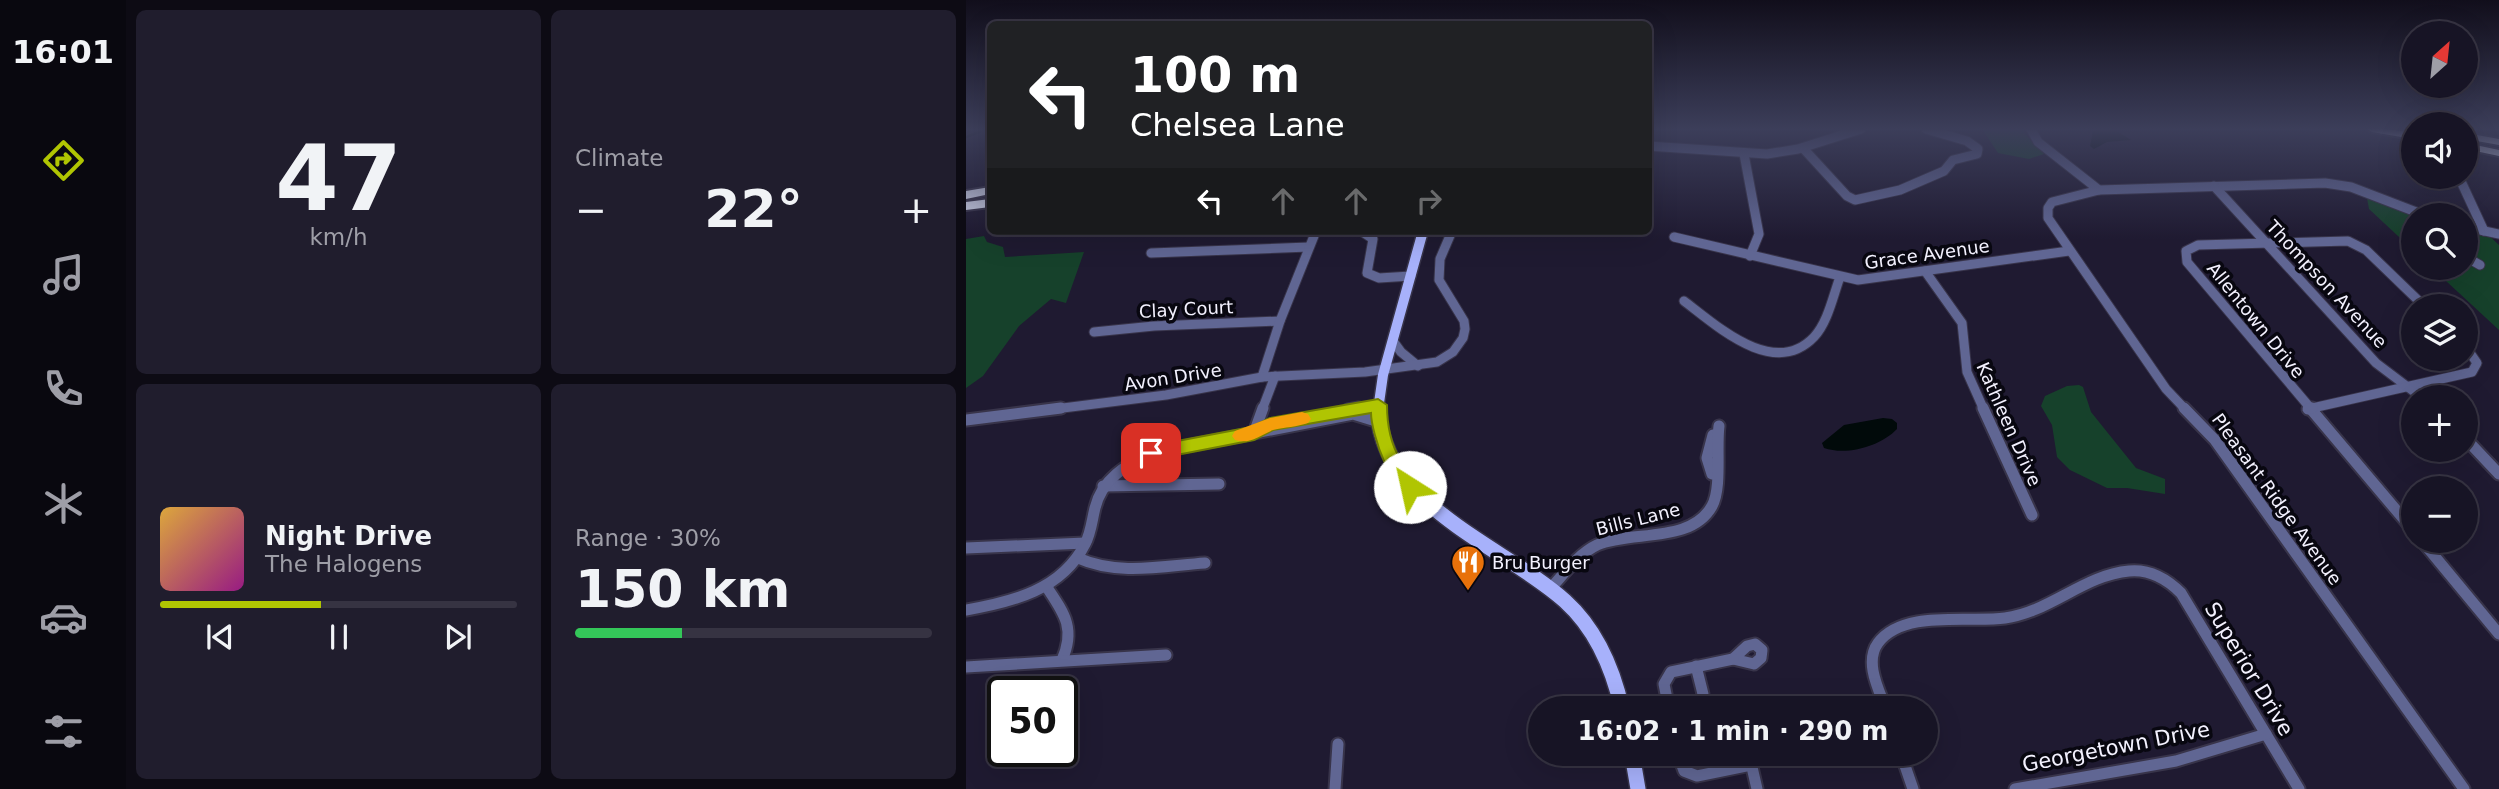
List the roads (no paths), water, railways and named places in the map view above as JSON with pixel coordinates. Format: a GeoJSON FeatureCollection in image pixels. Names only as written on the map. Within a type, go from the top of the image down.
{"type":"FeatureCollection","features":[{"type":"Feature","properties":{"kind":"highway"},"geometry":{"type":"LineString","coordinates":[[966,195],[987,192]]}},
{"type":"Feature","properties":{"kind":"highway"},"geometry":{"type":"LineString","coordinates":[[966,206],[987,203]]}},
{"type":"Feature","properties":{"kind":"main road"},"geometry":{"type":"LineString","coordinates":[[1423,235],[1385,370],[1378,405],[1379,422],[1391,459],[1410,487],[1439,512],[1550,589],[1568,605],[1604,653],[1620,696]]}},
{"type":"Feature","properties":{"kind":"main road"},"geometry":{"type":"LineString","coordinates":[[1634,766],[1638,789]]}},
{"type":"Feature","properties":{"kind":"street"},"geometry":{"type":"LineString","coordinates":[[1746,166],[1759,234],[1750,256]]}},
{"type":"Feature","properties":{"kind":"street"},"geometry":{"type":"LineString","coordinates":[[1819,166],[1847,196],[1860,200],[1908,187],[1944,171],[1948,166]]}},
{"type":"Feature","properties":{"kind":"street"},"geometry":{"type":"LineString","coordinates":[[2068,166],[2099,190],[2333,184],[2401,206]]}},
{"type":"Feature","properties":{"kind":"street","name":"Thompson Avenue"},"geometry":{"type":"LineString","coordinates":[[2214,186],[2376,363],[2403,385]]}},
{"type":"Feature","properties":{"kind":"street"},"geometry":{"type":"LineString","coordinates":[[2465,189],[2484,231]]}},
{"type":"Feature","properties":{"kind":"street","name":"Pleasant Ridge Avenue"},"geometry":{"type":"LineString","coordinates":[[2099,190],[2057,199],[2048,206],[2048,218],[2166,389],[2215,440],[2464,789]]}},
{"type":"Feature","properties":{"kind":"street"},"geometry":{"type":"LineString","coordinates":[[2478,230],[2499,234]]}},
{"type":"Feature","properties":{"kind":"street"},"geometry":{"type":"LineString","coordinates":[[1370,235],[1373,239],[1367,273],[1379,278],[1411,276]]}},
{"type":"Feature","properties":{"kind":"street","name":"Avon Drive"},"geometry":{"type":"LineString","coordinates":[[966,420],[1166,395],[1262,377],[1385,370],[1419,366],[1446,358],[1463,338],[1464,321],[1443,289],[1438,271],[1450,235]]}},
{"type":"Feature","properties":{"kind":"street"},"geometry":{"type":"LineString","coordinates":[[1262,377],[1280,321],[1314,236]]}},
{"type":"Feature","properties":{"kind":"street","name":"Grace Avenue"},"geometry":{"type":"LineString","coordinates":[[1674,237],[1840,277],[1870,280],[2069,251]]}},
{"type":"Feature","properties":{"kind":"street","name":"Allentown Drive"},"geometry":{"type":"LineString","coordinates":[[2308,409],[2185,256],[2189,248],[2197,245],[2265,242],[2339,240],[2354,243],[2367,250],[2412,294]]}},
{"type":"Feature","properties":{"kind":"street"},"geometry":{"type":"LineString","coordinates":[[1151,253],[1309,247]]}},
{"type":"Feature","properties":{"kind":"street","name":"Kathleen Drive"},"geometry":{"type":"LineString","coordinates":[[1925,271],[1962,323],[1967,372],[2032,515]]}},
{"type":"Feature","properties":{"kind":"street"},"geometry":{"type":"LineString","coordinates":[[1684,302],[1749,347],[1765,352],[1782,352],[1804,345],[1816,335],[1840,277]]}},
{"type":"Feature","properties":{"kind":"street","name":"Clay Court"},"geometry":{"type":"LineString","coordinates":[[1094,332],[1154,326],[1280,321]]}},
{"type":"Feature","properties":{"kind":"street"},"geometry":{"type":"LineString","coordinates":[[1393,341],[1401,352],[1419,366]]}},
{"type":"Feature","properties":{"kind":"street"},"geometry":{"type":"LineString","coordinates":[[2414,385],[2473,371]]}},
{"type":"Feature","properties":{"kind":"street"},"geometry":{"type":"LineString","coordinates":[[1254,433],[1275,376]]}},
{"type":"Feature","properties":{"kind":"street"},"geometry":{"type":"LineString","coordinates":[[2308,409],[2401,388]]}},
{"type":"Feature","properties":{"kind":"street"},"geometry":{"type":"LineString","coordinates":[[1254,433],[1270,425],[1378,405]]}},
{"type":"Feature","properties":{"kind":"street"},"geometry":{"type":"LineString","coordinates":[[2308,409],[2338,439],[2401,515]]}},
{"type":"Feature","properties":{"kind":"street"},"geometry":{"type":"LineString","coordinates":[[966,610],[1009,601],[1046,586],[1078,558],[1086,543],[1103,486],[1129,463],[1151,453],[1353,414],[1379,422]]}},
{"type":"Feature","properties":{"kind":"street"},"geometry":{"type":"LineString","coordinates":[[2478,452],[2499,474]]}},
{"type":"Feature","properties":{"kind":"street","name":"Bills Lane"},"geometry":{"type":"LineString","coordinates":[[1550,589],[1595,547],[1679,529],[1699,522],[1713,505],[1716,494],[1714,477]]}},
{"type":"Feature","properties":{"kind":"street"},"geometry":{"type":"LineString","coordinates":[[1103,486],[1219,484]]}},
{"type":"Feature","properties":{"kind":"street"},"geometry":{"type":"LineString","coordinates":[[966,548],[1086,543]]}},
{"type":"Feature","properties":{"kind":"street"},"geometry":{"type":"LineString","coordinates":[[2432,553],[2499,634]]}},
{"type":"Feature","properties":{"kind":"street"},"geometry":{"type":"LineString","coordinates":[[1078,558],[1093,565],[1113,567],[1205,563]]}},
{"type":"Feature","properties":{"kind":"street","name":"Superior Drive"},"geometry":{"type":"LineString","coordinates":[[1882,696],[1872,656],[1877,644],[1894,629],[1945,620],[2006,618],[2033,612],[2092,582],[2127,571],[2143,571],[2159,576],[2181,593],[2299,789]]}},
{"type":"Feature","properties":{"kind":"street"},"geometry":{"type":"LineString","coordinates":[[1046,586],[1068,620],[1071,638],[1062,660]]}},
{"type":"Feature","properties":{"kind":"street"},"geometry":{"type":"LineString","coordinates":[[966,667],[1166,655]]}},
{"type":"Feature","properties":{"kind":"street"},"geometry":{"type":"LineString","coordinates":[[1666,696],[1664,684],[1667,675],[1676,669],[1733,659]]}},
{"type":"Feature","properties":{"kind":"street"},"geometry":{"type":"LineString","coordinates":[[1696,666],[1703,696]]}},
{"type":"Feature","properties":{"kind":"street","name":"Georgetown Drive"},"geometry":{"type":"LineString","coordinates":[[2015,789],[2176,761],[2266,734]]}},
{"type":"Feature","properties":{"kind":"street"},"geometry":{"type":"LineString","coordinates":[[1335,789],[1338,744]]}},
{"type":"Feature","properties":{"kind":"street"},"geometry":{"type":"LineString","coordinates":[[1682,766],[1690,775],[1698,776],[1730,766]]}},
{"type":"Feature","properties":{"kind":"street"},"geometry":{"type":"LineString","coordinates":[[1751,766],[1757,789]]}},
{"type":"Feature","properties":{"kind":"street"},"geometry":{"type":"LineString","coordinates":[[1905,766],[1913,789]]}},
{"type":"Feature","properties":{"kind":"place","name":"Bru Burger"},"geometry":{"type":"Point","coordinates":[1468,592]}}]}
